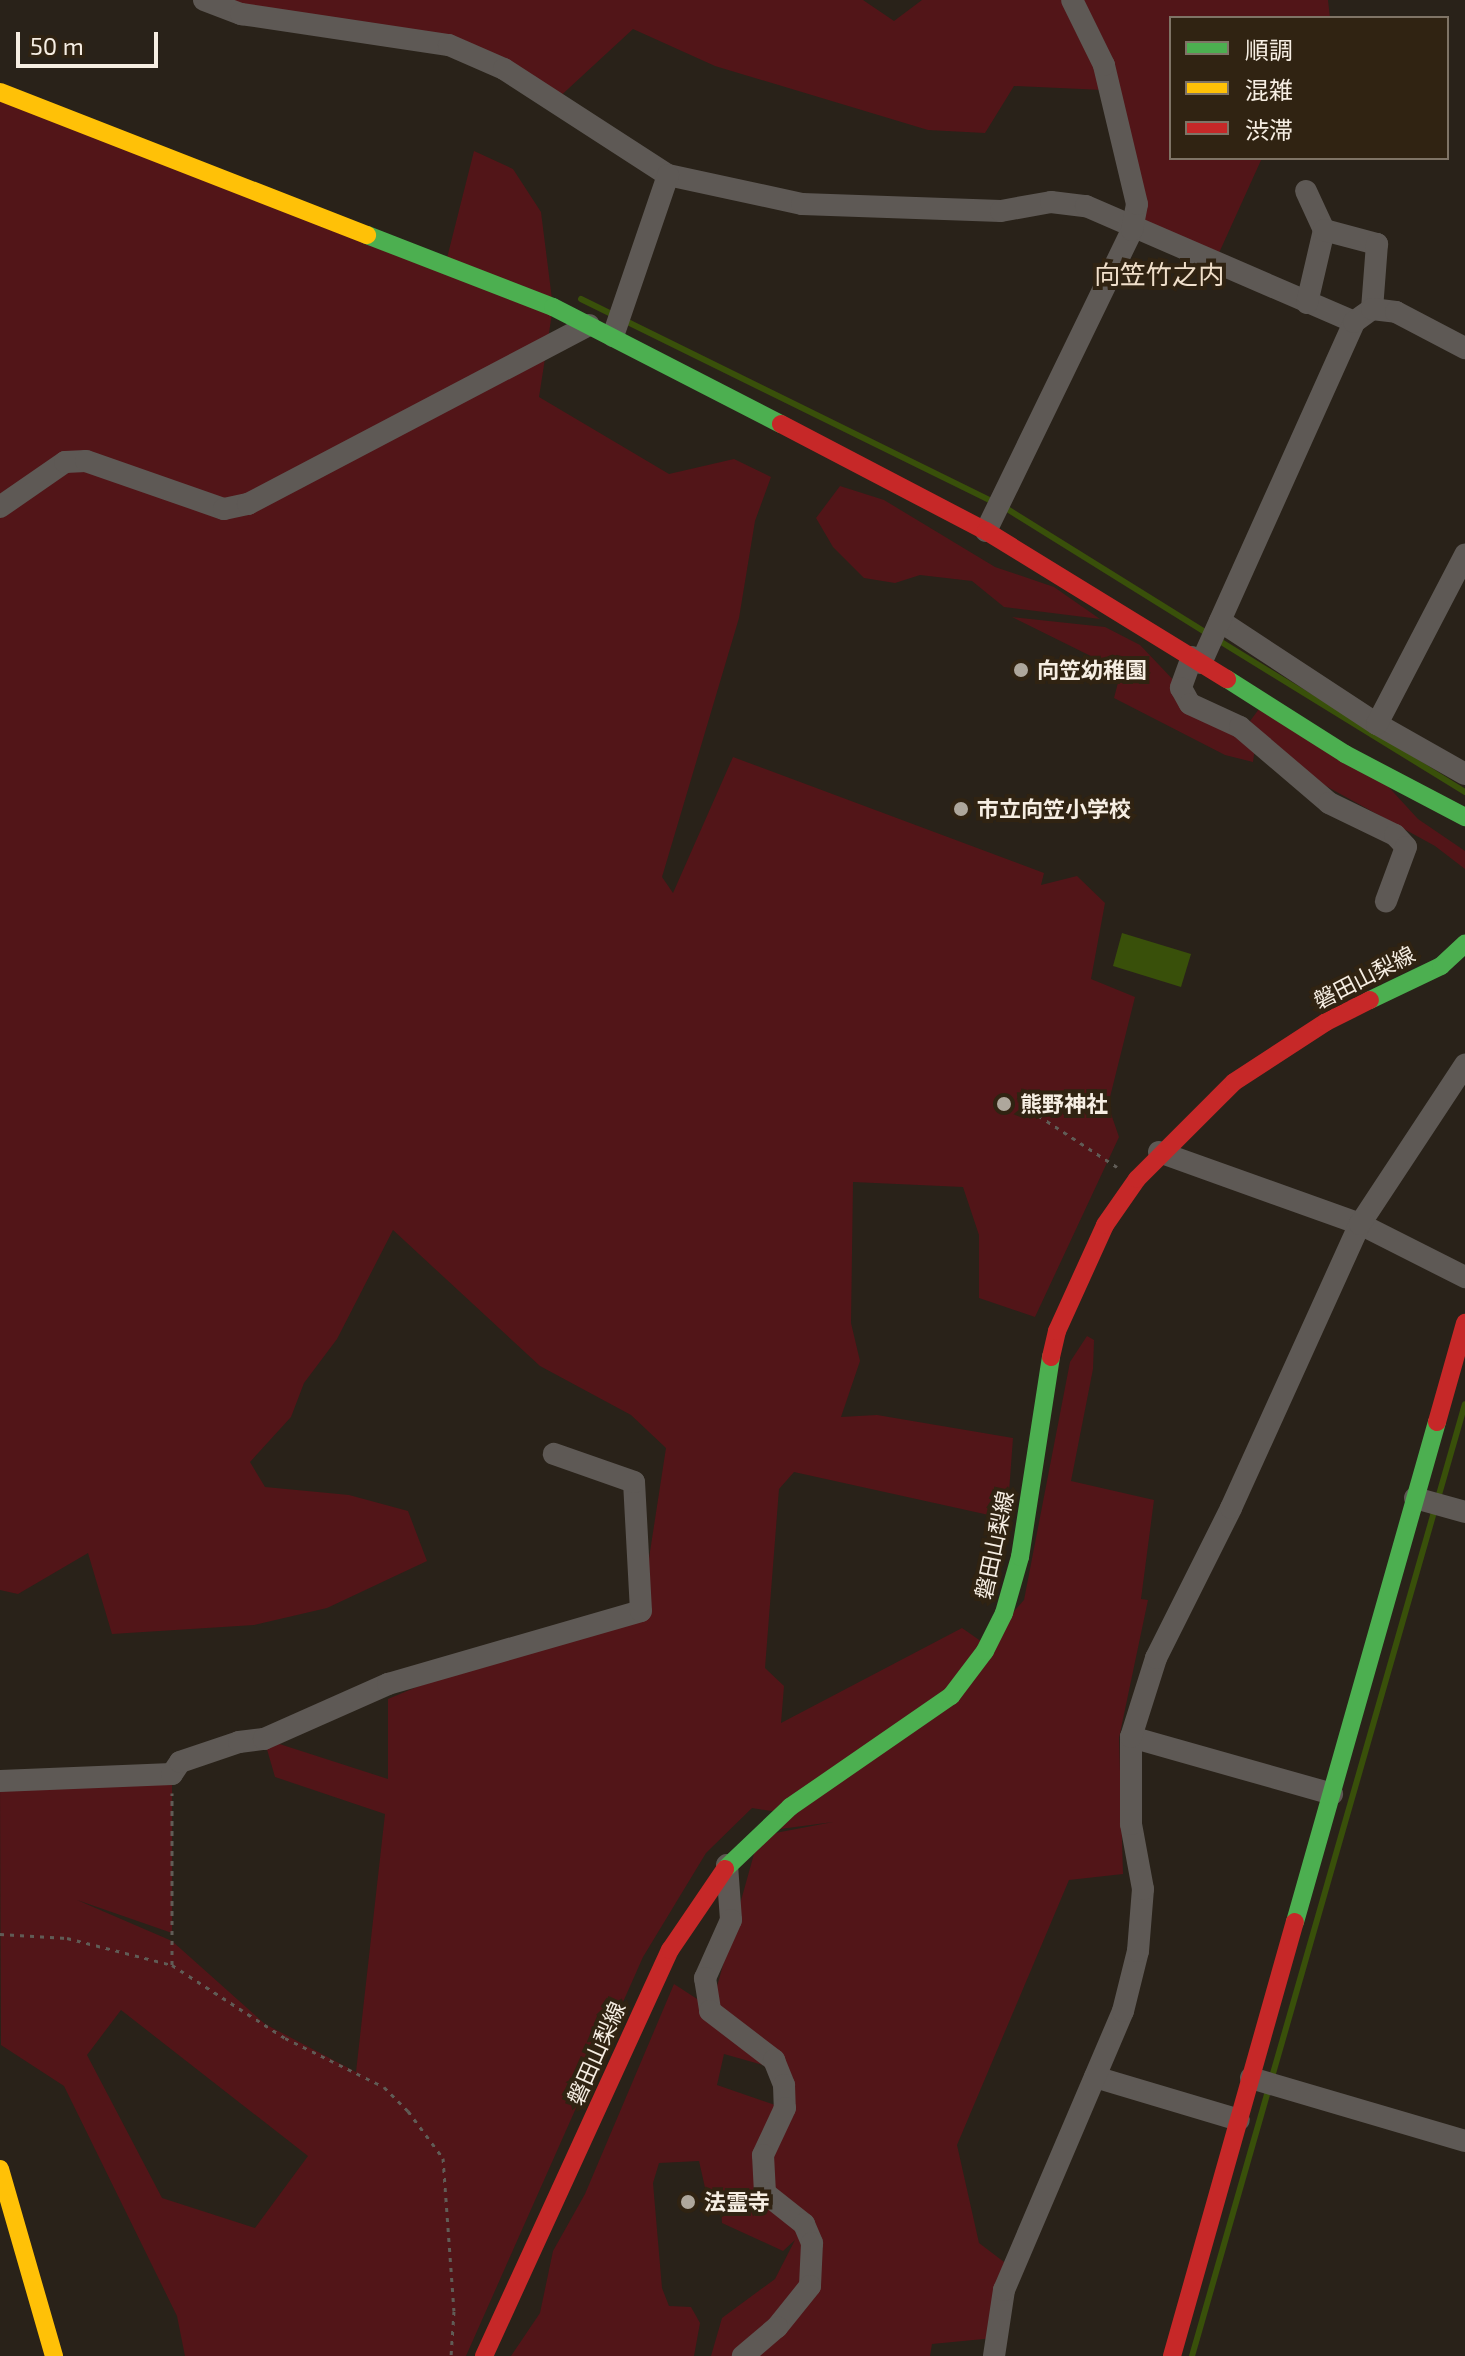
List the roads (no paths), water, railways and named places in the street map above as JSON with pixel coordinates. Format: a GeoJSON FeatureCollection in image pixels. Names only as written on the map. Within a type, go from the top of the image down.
{"type":"FeatureCollection","features":[{"type":"Feature","properties":{"kind":"street"},"geometry":{"type":"LineString","coordinates":[[204,0],[241,14],[449,45],[504,69],[668,175],[802,204],[1001,211],[1051,202],[1086,206],[1132,230],[1307,303],[1363,316],[1396,312],[1465,348]]}},
{"type":"Feature","properties":{"kind":"street"},"geometry":{"type":"LineString","coordinates":[[986,531],[1132,230],[1137,204],[1107,78],[1072,0]]}},
{"type":"Feature","properties":{"kind":"street"},"geometry":{"type":"LineString","coordinates":[[0,92],[613,336],[986,531],[1345,754],[1465,817]]}},
{"type":"Feature","properties":{"kind":"street"},"geometry":{"type":"LineString","coordinates":[[613,336],[668,175]]}},
{"type":"Feature","properties":{"kind":"street"},"geometry":{"type":"LineString","coordinates":[[1306,191],[1324,230],[1307,303]]}},
{"type":"Feature","properties":{"kind":"street"},"geometry":{"type":"LineString","coordinates":[[1324,230],[1377,244],[1363,316],[1220,621],[1181,688],[1190,704],[1240,727],[1329,803],[1395,835],[1406,847],[1386,901]]}},
{"type":"Feature","properties":{"kind":"street"},"geometry":{"type":"LineString","coordinates":[[0,507],[65,462],[86,461],[224,509],[248,504],[589,325]]}},
{"type":"Feature","properties":{"kind":"street"},"geometry":{"type":"LineString","coordinates":[[1377,724],[1465,555]]}},
{"type":"Feature","properties":{"kind":"street"},"geometry":{"type":"LineString","coordinates":[[1220,621],[1377,724],[1465,774]]}},
{"type":"Feature","properties":{"kind":"street","name":"磐田山梨線"},"geometry":{"type":"LineString","coordinates":[[484,2356],[670,1950],[727,1865],[790,1807],[894,1740],[951,1696],[985,1651],[1004,1613],[1020,1557],[1039,1412],[1057,1331],[1105,1225],[1159,1152],[1234,1082],[1326,1022],[1441,966],[1465,944]]}},
{"type":"Feature","properties":{"kind":"street"},"geometry":{"type":"LineString","coordinates":[[994,2356],[1004,2290],[1123,2011],[1138,1951],[1143,1889],[1131,1824],[1131,1737],[1156,1658],[1231,1508],[1360,1224],[1465,1065]]}},
{"type":"Feature","properties":{"kind":"street"},"geometry":{"type":"LineString","coordinates":[[1159,1152],[1360,1224],[1465,1277]]}},
{"type":"Feature","properties":{"kind":"street"},"geometry":{"type":"LineString","coordinates":[[1172,2356],[1465,1323]]}},
{"type":"Feature","properties":{"kind":"street"},"geometry":{"type":"LineString","coordinates":[[0,1781],[172,1774],[180,1762],[264,1739],[388,1684],[641,1611],[634,1482],[554,1454]]}},
{"type":"Feature","properties":{"kind":"street"},"geometry":{"type":"LineString","coordinates":[[1415,1498],[1465,1512]]}},
{"type":"Feature","properties":{"kind":"street"},"geometry":{"type":"LineString","coordinates":[[1131,1737],[1332,1794]]}},
{"type":"Feature","properties":{"kind":"street"},"geometry":{"type":"LineString","coordinates":[[727,1865],[731,1920],[705,1978],[709,2008],[774,2060],[784,2085],[785,2108],[763,2155],[765,2193],[804,2224],[812,2243],[810,2286],[777,2327],[743,2356]]}},
{"type":"Feature","properties":{"kind":"street"},"geometry":{"type":"LineString","coordinates":[[1095,2077],[1239,2120]]}},
{"type":"Feature","properties":{"kind":"street"},"geometry":{"type":"LineString","coordinates":[[1251,2078],[1465,2141]]}},
{"type":"Feature","properties":{"kind":"street"},"geometry":{"type":"LineString","coordinates":[[0,2169],[54,2356]]}},
{"type":"Feature","properties":{"kind":"waterway"},"geometry":{"type":"LineString","coordinates":[[581,299],[994,502]]}},
{"type":"Feature","properties":{"kind":"waterway"},"geometry":{"type":"LineString","coordinates":[[1004,507],[1208,634]]}},
{"type":"Feature","properties":{"kind":"waterway"},"geometry":{"type":"LineString","coordinates":[[1218,640],[1465,792]]}},
{"type":"Feature","properties":{"kind":"waterway"},"geometry":{"type":"LineString","coordinates":[[1192,2356],[1465,1404]]}},
{"type":"Feature","properties":{"kind":"place","name":"向笠幼稚園"},"geometry":{"type":"Point","coordinates":[1021,670]}},
{"type":"Feature","properties":{"kind":"place","name":"市立向笠小学校"},"geometry":{"type":"Point","coordinates":[961,809]}},
{"type":"Feature","properties":{"kind":"place","name":"熊野神社"},"geometry":{"type":"Point","coordinates":[1004,1104]}},
{"type":"Feature","properties":{"kind":"place","name":"法霊寺"},"geometry":{"type":"Point","coordinates":[688,2202]}},
{"type":"Feature","properties":{"kind":"district","name":"向笠竹之内"},"geometry":{"type":"Point","coordinates":[1159,274]}}]}
